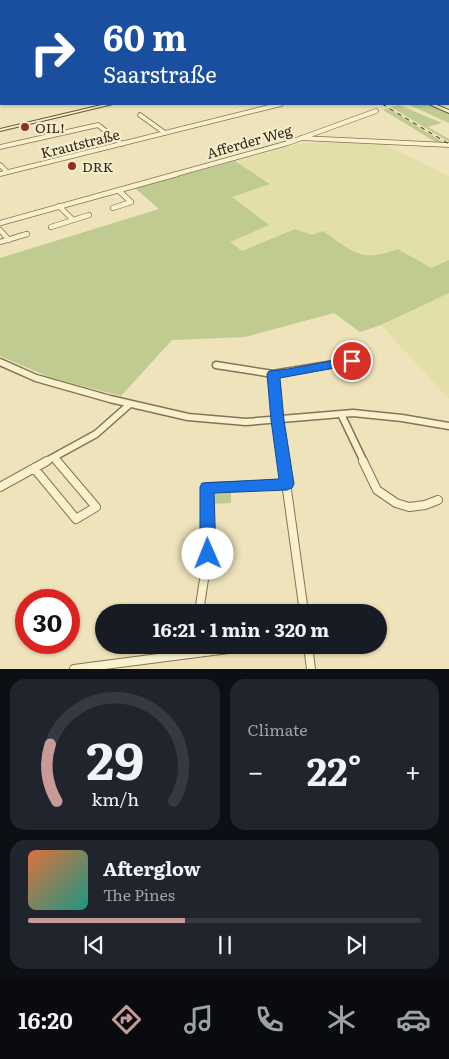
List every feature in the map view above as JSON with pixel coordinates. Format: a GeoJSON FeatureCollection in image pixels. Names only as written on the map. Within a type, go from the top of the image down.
{"type":"FeatureCollection","features":[{"type":"Feature","properties":{"kind":"main road"},"geometry":{"type":"LineString","coordinates":[[0,130],[105,105]]}},
{"type":"Feature","properties":{"kind":"main road"},"geometry":{"type":"LineString","coordinates":[[433,105],[449,112]]}},
{"type":"Feature","properties":{"kind":"street","name":"Krautstraße"},"geometry":{"type":"LineString","coordinates":[[0,174],[277,105]]}},
{"type":"Feature","properties":{"kind":"street"},"geometry":{"type":"LineString","coordinates":[[301,138],[376,111]]}},
{"type":"Feature","properties":{"kind":"street"},"geometry":{"type":"LineString","coordinates":[[140,115],[165,133]]}},
{"type":"Feature","properties":{"kind":"street"},"geometry":{"type":"LineString","coordinates":[[0,147],[98,125],[122,144]]}},
{"type":"Feature","properties":{"kind":"street","name":"Afferder Weg"},"geometry":{"type":"LineString","coordinates":[[0,223],[301,138],[449,145]]}},
{"type":"Feature","properties":{"kind":"street"},"geometry":{"type":"LineString","coordinates":[[0,165],[7,172]]}},
{"type":"Feature","properties":{"kind":"street"},"geometry":{"type":"LineString","coordinates":[[113,208],[131,202],[118,190]]}},
{"type":"Feature","properties":{"kind":"street"},"geometry":{"type":"LineString","coordinates":[[59,206],[73,220]]}},
{"type":"Feature","properties":{"kind":"street"},"geometry":{"type":"LineString","coordinates":[[51,226],[89,215]]}},
{"type":"Feature","properties":{"kind":"street"},"geometry":{"type":"LineString","coordinates":[[0,230],[8,240]]}},
{"type":"Feature","properties":{"kind":"street"},"geometry":{"type":"LineString","coordinates":[[0,242],[27,234]]}},
{"type":"Feature","properties":{"kind":"street"},"geometry":{"type":"LineString","coordinates":[[216,365],[273,374],[352,361]]}},
{"type":"Feature","properties":{"kind":"street"},"geometry":{"type":"LineString","coordinates":[[0,362],[36,378],[130,404],[188,417],[246,422],[342,414],[402,418],[449,426]]}},
{"type":"Feature","properties":{"kind":"street"},"geometry":{"type":"LineString","coordinates":[[273,374],[277,420],[303,604]]}},
{"type":"Feature","properties":{"kind":"street"},"geometry":{"type":"LineString","coordinates":[[0,486],[96,434],[130,404]]}},
{"type":"Feature","properties":{"kind":"street"},"geometry":{"type":"LineString","coordinates":[[342,414],[377,490],[396,503],[408,507],[424,505],[438,500]]}},
{"type":"Feature","properties":{"kind":"street"},"geometry":{"type":"LineString","coordinates":[[34,468],[76,519],[96,507],[54,457]]}},
{"type":"Feature","properties":{"kind":"street"},"geometry":{"type":"LineString","coordinates":[[200,604],[208,554],[207,487],[287,484]]}},
{"type":"Feature","properties":{"kind":"street"},"geometry":{"type":"LineString","coordinates":[[74,669],[171,654]]}},
{"type":"Feature","properties":{"kind":"street"},"geometry":{"type":"LineString","coordinates":[[309,654],[311,669]]}},
{"type":"Feature","properties":{"kind":"shaded area"},"geometry":{"type":"Polygon","coordinates":[[[377,141],[449,176],[449,260],[431,268],[398,249],[379,256],[354,253],[323,231],[312,235],[295,229],[242,251],[229,242],[269,225],[232,197],[270,183],[235,161],[303,143],[377,141]]]}},
{"type":"Feature","properties":{"kind":"shaded area"},"geometry":{"type":"Polygon","coordinates":[[[449,293],[449,399],[381,325],[449,293]]]}},
{"type":"Feature","properties":{"kind":"green space"},"geometry":{"type":"Polygon","coordinates":[[[399,105],[442,123],[428,127],[449,139],[449,142],[391,107],[399,105]]]}},
{"type":"Feature","properties":{"kind":"green space"},"geometry":{"type":"Polygon","coordinates":[[[409,105],[429,105],[449,114],[449,123],[409,105]]]}},
{"type":"Feature","properties":{"kind":"green space"},"geometry":{"type":"Polygon","coordinates":[[[388,108],[446,144],[439,144],[383,110],[388,108]]]}},
{"type":"Feature","properties":{"kind":"green space"},"geometry":{"type":"Polygon","coordinates":[[[235,161],[270,184],[232,197],[269,225],[230,242],[242,251],[295,229],[312,235],[323,231],[350,250],[366,255],[375,255],[398,249],[431,268],[449,260],[449,293],[381,325],[360,332],[334,313],[245,337],[172,340],[121,396],[49,377],[0,356],[0,258],[159,209],[135,188],[235,161]]]}},
{"type":"Feature","properties":{"kind":"green space"},"geometry":{"type":"Polygon","coordinates":[[[231,489],[231,503],[210,504],[210,492],[231,489]]]}},
{"type":"Feature","properties":{"kind":"railway"},"geometry":{"type":"LineString","coordinates":[[384,105],[449,144]]}},
{"type":"Feature","properties":{"kind":"place","name":"OIL!"},"geometry":{"type":"Point","coordinates":[25,127]}},
{"type":"Feature","properties":{"kind":"place","name":"DRK"},"geometry":{"type":"Point","coordinates":[72,166]}},
{"type":"Feature","properties":{"kind":"route"},"geometry":{"type":"LineString","coordinates":[[208,554],[207,487],[287,484],[277,420],[273,374],[352,361]]}}]}
